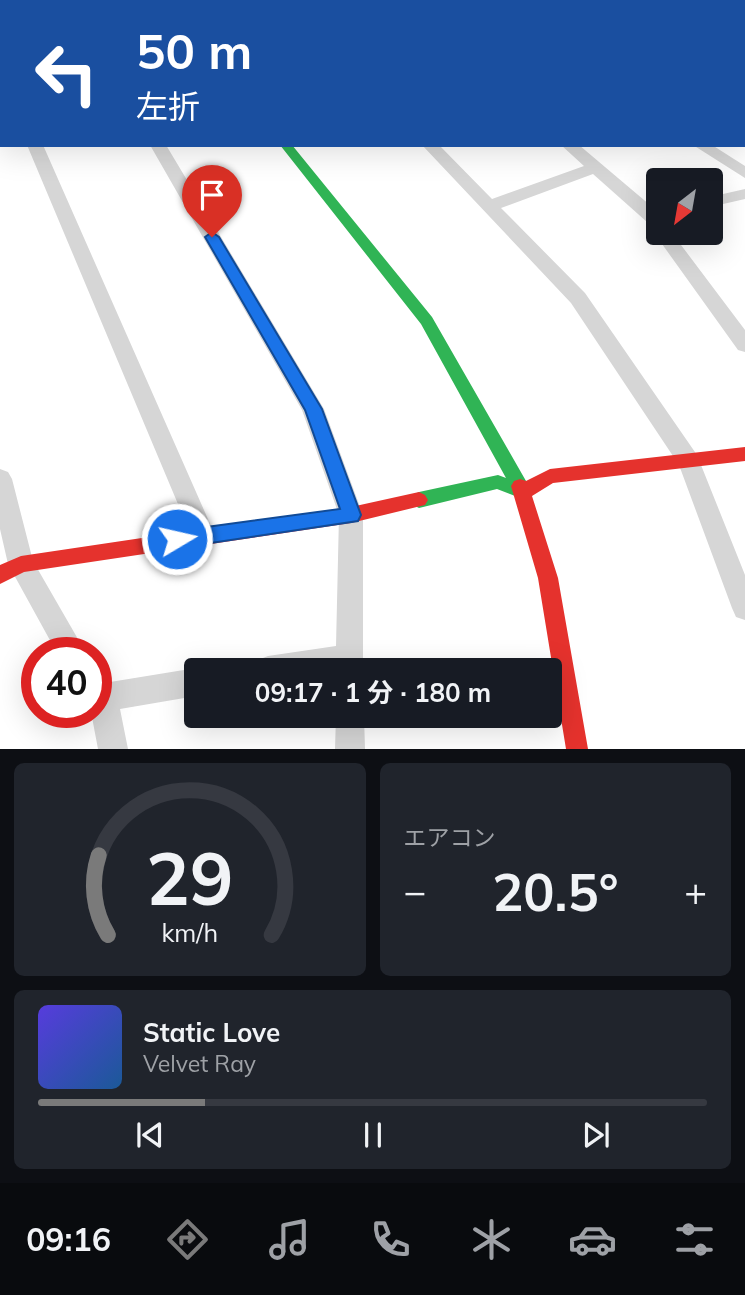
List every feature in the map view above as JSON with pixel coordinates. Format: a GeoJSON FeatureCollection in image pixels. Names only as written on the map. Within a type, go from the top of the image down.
{"type":"FeatureCollection","features":[{"type":"Feature","properties":{"kind":"street"},"geometry":{"type":"LineString","coordinates":[[36,147],[203,535]]}},
{"type":"Feature","properties":{"kind":"street"},"geometry":{"type":"LineString","coordinates":[[159,147],[313,409],[351,515],[349,658]]}},
{"type":"Feature","properties":{"kind":"street"},"geometry":{"type":"LineString","coordinates":[[288,147],[427,321],[523,492],[548,578],[577,749]]}},
{"type":"Feature","properties":{"kind":"street"},"geometry":{"type":"LineString","coordinates":[[432,147],[578,298],[689,461],[745,608]]}},
{"type":"Feature","properties":{"kind":"street"},"geometry":{"type":"LineString","coordinates":[[571,147],[646,209]]}},
{"type":"Feature","properties":{"kind":"street"},"geometry":{"type":"LineString","coordinates":[[704,147],[745,173]]}},
{"type":"Feature","properties":{"kind":"street"},"geometry":{"type":"LineString","coordinates":[[490,206],[596,167]]}},
{"type":"Feature","properties":{"kind":"street"},"geometry":{"type":"LineString","coordinates":[[723,199],[745,194]]}},
{"type":"Feature","properties":{"kind":"street"},"geometry":{"type":"LineString","coordinates":[[672,245],[745,345]]}},
{"type":"Feature","properties":{"kind":"street"},"geometry":{"type":"LineString","coordinates":[[523,492],[550,476],[745,454]]}},
{"type":"Feature","properties":{"kind":"street"},"geometry":{"type":"LineString","coordinates":[[0,479],[10,570],[60,637]]}},
{"type":"Feature","properties":{"kind":"street"},"geometry":{"type":"LineString","coordinates":[[10,570],[203,535],[351,515],[498,482],[523,492]]}},
{"type":"Feature","properties":{"kind":"street"},"geometry":{"type":"LineString","coordinates":[[112,694],[184,684]]}},
{"type":"Feature","properties":{"kind":"street"},"geometry":{"type":"LineString","coordinates":[[109,728],[113,749]]}},
{"type":"Feature","properties":{"kind":"street"},"geometry":{"type":"LineString","coordinates":[[349,728],[350,749]]}},
{"type":"Feature","properties":{"kind":"traffic: fast"},"geometry":{"type":"LineString","coordinates":[[288,147],[427,321],[520,486]]}},
{"type":"Feature","properties":{"kind":"traffic: fast"},"geometry":{"type":"LineString","coordinates":[[419,500],[498,482],[523,492]]}},
{"type":"Feature","properties":{"kind":"traffic: jam"},"geometry":{"type":"LineString","coordinates":[[523,492],[550,476],[745,454]]}},
{"type":"Feature","properties":{"kind":"traffic: jam"},"geometry":{"type":"LineString","coordinates":[[520,486],[548,578],[577,749]]}},
{"type":"Feature","properties":{"kind":"traffic: jam"},"geometry":{"type":"LineString","coordinates":[[0,575],[21,564],[351,515],[419,500]]}},
{"type":"Feature","properties":{"kind":"route"},"geometry":{"type":"LineString","coordinates":[[177,539],[351,515],[313,409],[212,237]]}}]}
